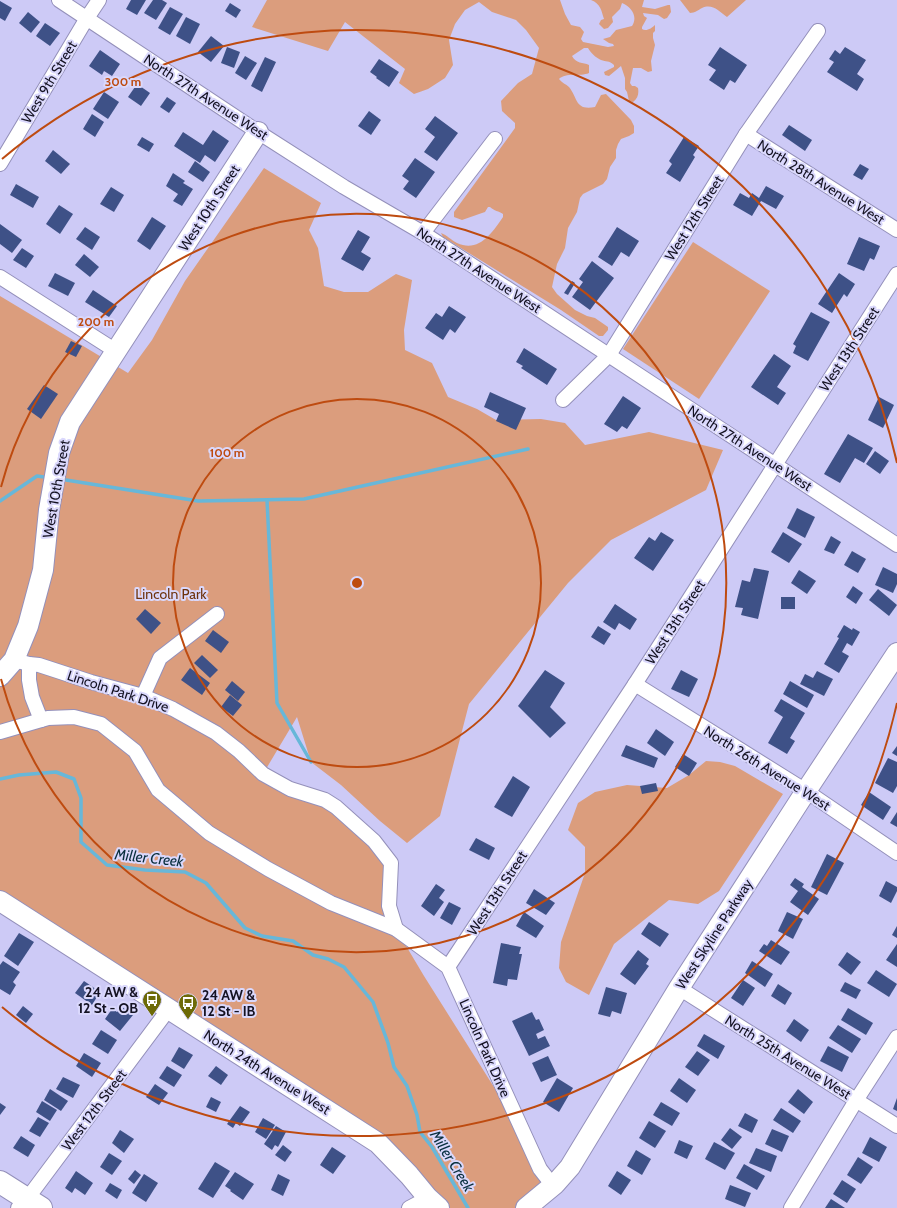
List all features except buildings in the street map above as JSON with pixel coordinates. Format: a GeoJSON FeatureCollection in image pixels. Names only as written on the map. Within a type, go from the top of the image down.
{"type":"FeatureCollection","features":[{"type":"Feature","properties":{"kind":"highway"},"geometry":{"type":"LineString","coordinates":[[0,1182],[29,1205]]}},
{"type":"Feature","properties":{"kind":"street","name":"North 27th Avenue West"},"geometry":{"type":"LineString","coordinates":[[59,0],[258,132],[344,187],[423,233],[897,545]]}},
{"type":"Feature","properties":{"kind":"street","name":"West 9th Street"},"geometry":{"type":"LineString","coordinates":[[0,164],[99,0]]}},
{"type":"Feature","properties":{"kind":"street","name":"West 12th Street"},"geometry":{"type":"LineString","coordinates":[[563,400],[609,355],[746,134],[818,31]]}},
{"type":"Feature","properties":{"kind":"street","name":"West 10th Street"},"geometry":{"type":"LineString","coordinates":[[0,676],[21,662],[28,626],[43,570],[49,510],[59,453],[70,422],[258,132]]}},
{"type":"Feature","properties":{"kind":"street","name":"North 28th Avenue West"},"geometry":{"type":"LineString","coordinates":[[746,134],[897,230]]}},
{"type":"Feature","properties":{"kind":"street"},"geometry":{"type":"LineString","coordinates":[[423,233],[495,139]]}},
{"type":"Feature","properties":{"kind":"street","name":"West 13th Street"},"geometry":{"type":"LineString","coordinates":[[448,967],[635,684],[897,274]]}},
{"type":"Feature","properties":{"kind":"street"},"geometry":{"type":"LineString","coordinates":[[0,277],[116,351]]}},
{"type":"Feature","properties":{"kind":"street"},"geometry":{"type":"LineString","coordinates":[[143,696],[160,658],[217,614]]}},
{"type":"Feature","properties":{"kind":"street","name":"West Skyline Parkway"},"geometry":{"type":"LineString","coordinates":[[526,1208],[555,1184],[570,1167],[680,988],[806,791],[897,653]]}},
{"type":"Feature","properties":{"kind":"street"},"geometry":{"type":"LineString","coordinates":[[21,662],[29,680],[32,697],[41,720]]}},
{"type":"Feature","properties":{"kind":"street","name":"Lincoln Park Drive"},"geometry":{"type":"LineString","coordinates":[[21,662],[143,696],[173,709],[216,733],[239,751],[263,774],[290,789],[325,800],[336,807],[374,841],[391,863],[389,906],[396,929]]}},
{"type":"Feature","properties":{"kind":"street","name":"North 26th Avenue West"},"geometry":{"type":"LineString","coordinates":[[635,684],[806,791],[897,853]]}},
{"type":"Feature","properties":{"kind":"street","name":"Lincoln Park Drive"},"geometry":{"type":"LineString","coordinates":[[0,732],[48,718],[74,716],[101,724],[135,751],[158,790],[209,833],[268,869],[331,903],[396,929],[448,967],[540,1168],[547,1178],[555,1184]]}},
{"type":"Feature","properties":{"kind":"street","name":"North 24th Avenue West"},"geometry":{"type":"LineString","coordinates":[[0,901],[378,1144],[409,1175],[433,1203]]}},
{"type":"Feature","properties":{"kind":"street","name":"North 25th Avenue West"},"geometry":{"type":"LineString","coordinates":[[680,988],[897,1126]]}},
{"type":"Feature","properties":{"kind":"street","name":"West 12th Street"},"geometry":{"type":"LineString","coordinates":[[29,1205],[168,1010]]}},
{"type":"Feature","properties":{"kind":"street"},"geometry":{"type":"LineString","coordinates":[[791,1208],[856,1100],[897,1037]]}},
{"type":"Feature","properties":{"kind":"street"},"geometry":{"type":"LineString","coordinates":[[409,1208],[433,1203]]}},
{"type":"Feature","properties":{"kind":"green space"},"geometry":{"type":"Polygon","coordinates":[[[267,0],[560,0],[571,25],[580,27],[584,32],[581,39],[583,42],[608,47],[614,46],[603,39],[610,37],[616,30],[632,26],[634,23],[633,13],[629,7],[622,3],[620,9],[612,17],[613,22],[608,28],[604,29],[599,24],[601,20],[604,19],[600,8],[597,3],[591,0],[644,0],[642,7],[655,9],[670,5],[671,12],[667,18],[664,19],[658,15],[643,13],[647,18],[642,29],[647,30],[655,25],[653,38],[655,45],[651,61],[652,71],[648,72],[641,68],[633,68],[630,83],[632,86],[638,88],[638,92],[637,97],[633,102],[629,101],[625,89],[625,78],[621,66],[609,76],[605,75],[604,72],[614,67],[614,65],[611,62],[597,58],[588,48],[584,48],[572,56],[578,62],[589,65],[589,73],[582,75],[569,75],[559,79],[569,87],[578,103],[584,107],[595,107],[601,95],[606,94],[631,120],[634,126],[634,133],[621,139],[618,144],[616,158],[610,167],[607,179],[603,184],[583,194],[580,198],[577,212],[568,228],[565,248],[557,264],[552,287],[557,294],[575,310],[595,318],[608,327],[608,330],[603,336],[599,336],[561,310],[443,237],[441,233],[457,243],[472,245],[484,240],[503,217],[503,214],[490,207],[488,207],[485,212],[462,220],[454,217],[454,212],[515,128],[515,123],[502,111],[501,101],[518,83],[532,74],[539,48],[526,30],[516,20],[492,12],[479,2],[465,10],[455,24],[449,40],[453,65],[445,78],[428,89],[414,94],[399,83],[405,69],[345,22],[328,51],[252,27],[267,0]]]}},
{"type":"Feature","properties":{"kind":"green space"},"geometry":{"type":"Polygon","coordinates":[[[680,0],[746,0],[727,17],[715,8],[709,6],[690,13],[680,0]]]}},
{"type":"Feature","properties":{"kind":"green space","name":"Lincoln Park"},"geometry":{"type":"Polygon","coordinates":[[[264,168],[321,203],[309,230],[318,248],[324,286],[344,292],[368,292],[396,274],[412,280],[404,330],[405,350],[432,363],[448,397],[477,409],[496,420],[541,419],[565,423],[585,445],[649,432],[723,450],[706,490],[611,540],[568,583],[469,704],[440,816],[407,843],[380,821],[341,785],[311,762],[297,717],[263,774],[325,800],[391,863],[396,929],[555,1184],[526,1208],[441,1208],[378,1143],[0,901],[0,296],[128,373],[152,340],[185,281],[264,168]]]}},
{"type":"Feature","properties":{"kind":"green space"},"geometry":{"type":"Polygon","coordinates":[[[693,242],[770,291],[699,399],[623,349],[693,242]]]}},
{"type":"Feature","properties":{"kind":"green space"},"geometry":{"type":"Polygon","coordinates":[[[706,761],[720,762],[735,766],[783,794],[719,891],[698,904],[669,900],[614,944],[589,995],[566,982],[559,968],[561,942],[585,873],[585,847],[568,830],[578,803],[595,792],[627,785],[667,788],[689,775],[706,761]]]}},
{"type":"Feature","properties":{"kind":"waterway"},"geometry":{"type":"LineString","coordinates":[[66,480],[198,501],[304,499],[528,449]]}},
{"type":"Feature","properties":{"kind":"waterway"},"geometry":{"type":"LineString","coordinates":[[0,501],[37,476],[44,477]]}},
{"type":"Feature","properties":{"kind":"waterway"},"geometry":{"type":"LineString","coordinates":[[267,500],[277,703],[311,762]]}},
{"type":"Feature","properties":{"kind":"waterway","name":"Miller Creek"},"geometry":{"type":"LineString","coordinates":[[0,779],[19,775],[56,772],[74,779],[81,798],[81,842],[107,865],[145,870],[185,872],[206,883],[245,928],[262,936],[293,941],[313,955],[328,959],[344,967],[373,1002],[388,1043],[394,1067],[407,1086],[417,1115],[420,1132],[432,1147],[468,1208]]}},
{"type":"Feature","properties":{"kind":"place","name":"24 AW & 12 St - OB"},"geometry":{"type":"Point","coordinates":[152,1017]}},
{"type":"Feature","properties":{"kind":"place","name":"24 AW & 12 St - IB"},"geometry":{"type":"Point","coordinates":[188,1020]}}]}
